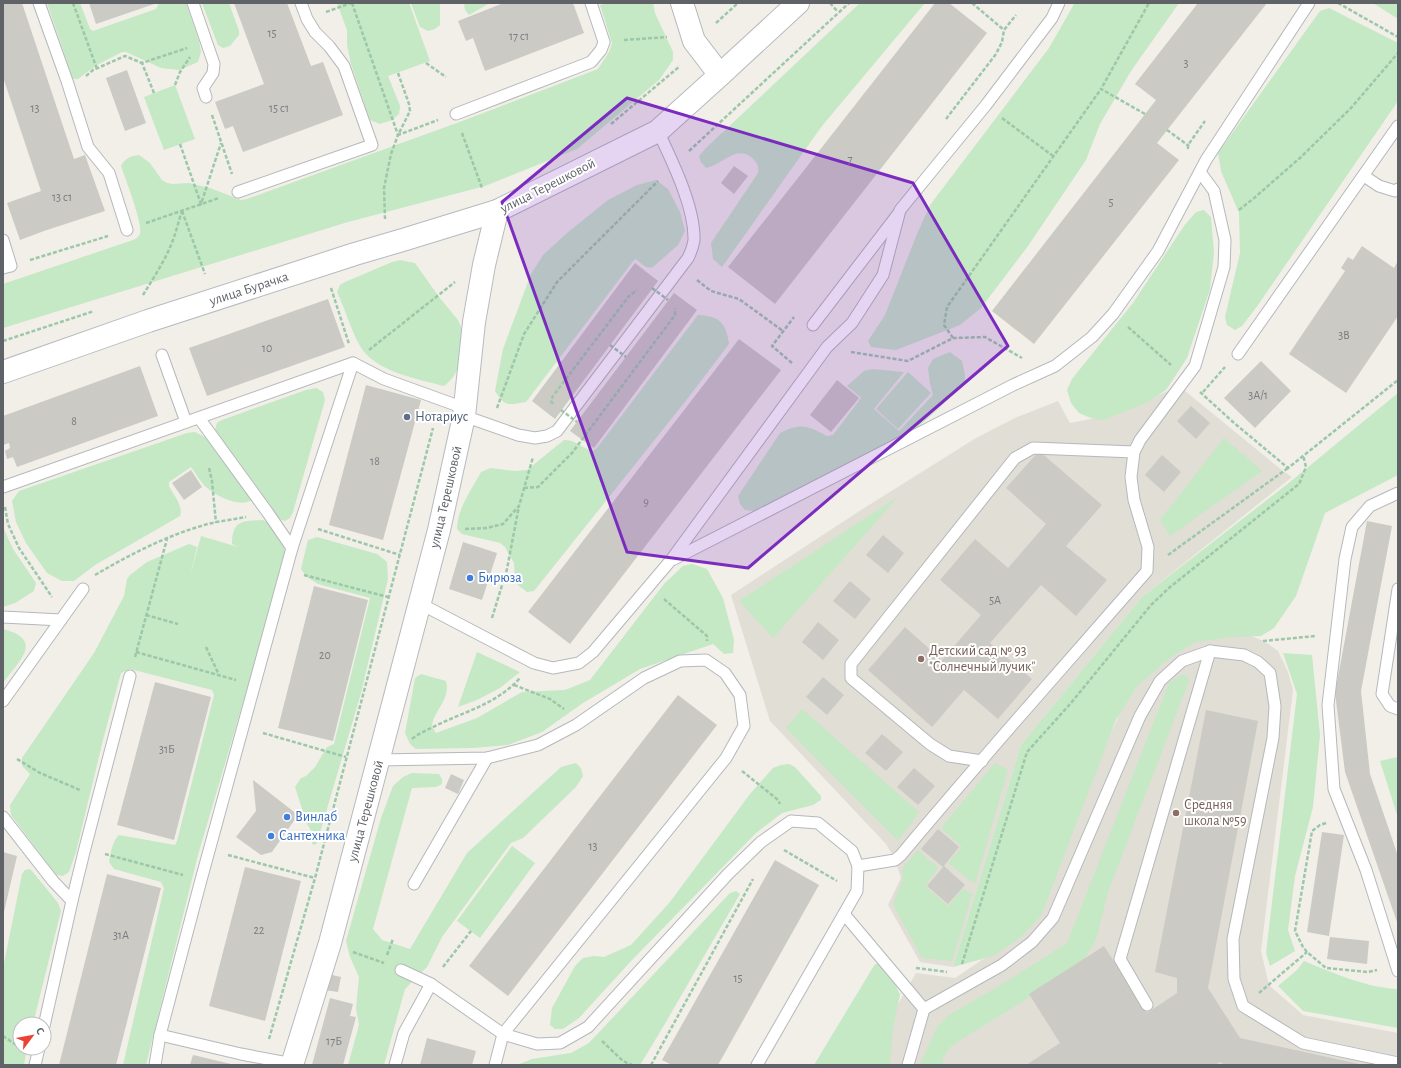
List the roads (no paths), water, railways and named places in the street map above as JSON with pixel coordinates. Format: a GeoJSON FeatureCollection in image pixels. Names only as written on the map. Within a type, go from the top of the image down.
{"type":"FeatureCollection","features":[{"type":"Feature","properties":{"kind":"main road"},"geometry":{"type":"LineString","coordinates":[[682,3],[694,41],[720,75]]}},
{"type":"Feature","properties":{"kind":"main road","name":"улица Терешковой"},"geometry":{"type":"LineString","coordinates":[[292,1064],[386,760],[419,604],[439,530],[464,412],[474,322],[484,265],[497,211],[658,131],[798,3]]}},
{"type":"Feature","properties":{"kind":"main road","name":"улица Бурачка"},"geometry":{"type":"LineString","coordinates":[[3,372],[148,321],[355,254],[497,211]]}},
{"type":"Feature","properties":{"kind":"lane"},"geometry":{"type":"LineString","coordinates":[[39,3],[88,147],[109,173],[127,230]]}},
{"type":"Feature","properties":{"kind":"lane"},"geometry":{"type":"LineString","coordinates":[[193,3],[214,64],[213,73],[203,88],[206,97]]}},
{"type":"Feature","properties":{"kind":"lane"},"geometry":{"type":"LineString","coordinates":[[238,192],[372,145],[344,66],[329,46],[315,32],[307,19],[301,3]]}},
{"type":"Feature","properties":{"kind":"lane"},"geometry":{"type":"LineString","coordinates":[[456,114],[591,62],[601,50],[604,42],[591,3]]}},
{"type":"Feature","properties":{"kind":"lane"},"geometry":{"type":"LineString","coordinates":[[813,325],[900,210],[991,99],[1052,18],[1059,3]]}},
{"type":"Feature","properties":{"kind":"lane"},"geometry":{"type":"LineString","coordinates":[[671,560],[1013,385],[1055,366],[1092,337],[1113,314],[1158,251],[1206,160],[1310,3]]}},
{"type":"Feature","properties":{"kind":"lane"},"geometry":{"type":"LineString","coordinates":[[1238,354],[1398,126]]}},
{"type":"Feature","properties":{"kind":"lane"},"geometry":{"type":"LineString","coordinates":[[3,487],[353,363],[384,379],[518,435],[538,438],[547,436],[557,431],[691,251],[694,241],[687,201],[674,165],[658,131]]}},
{"type":"Feature","properties":{"kind":"lane"},"geometry":{"type":"LineString","coordinates":[[858,866],[896,860],[1147,571],[1148,547],[1134,500],[1131,477],[1134,452],[1140,440],[1195,366],[1224,267],[1225,240],[1214,191],[1200,172]]}},
{"type":"Feature","properties":{"kind":"lane"},"geometry":{"type":"LineString","coordinates":[[1364,176],[1378,186],[1395,191],[1398,189]]}},
{"type":"Feature","properties":{"kind":"lane"},"geometry":{"type":"LineString","coordinates":[[419,604],[534,663],[553,668],[578,662],[593,652],[671,560],[827,347],[852,323],[883,275],[900,210]]}},
{"type":"Feature","properties":{"kind":"lane"},"geometry":{"type":"LineString","coordinates":[[3,240],[7,267]]}},
{"type":"Feature","properties":{"kind":"lane"},"geometry":{"type":"LineString","coordinates":[[162,355],[186,422]]}},
{"type":"Feature","properties":{"kind":"lane"},"geometry":{"type":"LineString","coordinates":[[155,1065],[160,1035],[201,880],[292,548],[353,363]]}},
{"type":"Feature","properties":{"kind":"lane"},"geometry":{"type":"LineString","coordinates":[[198,418],[292,548]]}},
{"type":"Feature","properties":{"kind":"lane"},"geometry":{"type":"LineString","coordinates":[[982,761],[949,756],[930,744],[851,678],[851,664],[1015,458],[1033,448],[1134,452]]}},
{"type":"Feature","properties":{"kind":"lane"},"geometry":{"type":"LineString","coordinates":[[1397,969],[1366,870],[1334,789],[1328,705],[1345,559],[1352,527],[1370,506],[1398,493]]}},
{"type":"Feature","properties":{"kind":"lane"},"geometry":{"type":"LineString","coordinates":[[3,701],[83,589]]}},
{"type":"Feature","properties":{"kind":"lane"},"geometry":{"type":"LineString","coordinates":[[1398,589],[1382,694],[1390,706],[1398,709]]}},
{"type":"Feature","properties":{"kind":"lane"},"geometry":{"type":"LineString","coordinates":[[3,617],[61,620]]}},
{"type":"Feature","properties":{"kind":"lane"},"geometry":{"type":"LineString","coordinates":[[1146,1005],[1120,959],[1210,651]]}},
{"type":"Feature","properties":{"kind":"lane"},"geometry":{"type":"LineString","coordinates":[[908,1065],[924,1009],[1002,965],[1032,942],[1053,918],[1140,716],[1160,681],[1182,660],[1210,651],[1244,655],[1258,662],[1270,673],[1275,706],[1273,738],[1232,939],[1234,979],[1243,1006],[1304,1042],[1398,1063]]}},
{"type":"Feature","properties":{"kind":"lane"},"geometry":{"type":"LineString","coordinates":[[386,760],[487,758],[538,745],[585,719],[644,678],[680,661],[706,660],[725,673],[740,695],[744,726],[726,758],[503,1034],[495,1065]]}},
{"type":"Feature","properties":{"kind":"lane"},"geometry":{"type":"LineString","coordinates":[[46,1016],[85,848],[130,676]]}},
{"type":"Feature","properties":{"kind":"lane"},"geometry":{"type":"LineString","coordinates":[[414,884],[487,758]]}},
{"type":"Feature","properties":{"kind":"lane"},"geometry":{"type":"LineString","coordinates":[[3,817],[52,881],[72,901]]}},
{"type":"Feature","properties":{"kind":"lane"},"geometry":{"type":"LineString","coordinates":[[401,970],[431,984],[503,1034],[537,1044],[560,1043],[588,1028],[728,874],[761,842],[792,821],[818,822],[852,851],[858,866],[857,891],[757,1065]]}},
{"type":"Feature","properties":{"kind":"lane"},"geometry":{"type":"LineString","coordinates":[[844,914],[924,1009]]}},
{"type":"Feature","properties":{"kind":"lane"},"geometry":{"type":"LineString","coordinates":[[395,1065],[404,1033],[431,984]]}},
{"type":"Feature","properties":{"kind":"lane"},"geometry":{"type":"LineString","coordinates":[[160,1035],[292,1064]]}},
{"type":"Feature","properties":{"kind":"place","name":"Нотариус"},"geometry":{"type":"Point","coordinates":[407,417]}},
{"type":"Feature","properties":{"kind":"place","name":"Бирюза"},"geometry":{"type":"Point","coordinates":[470,578]}},
{"type":"Feature","properties":{"kind":"place","name":"Детский сад № 93 \"Солнечный лучик\""},"geometry":{"type":"Point","coordinates":[921,659]}},
{"type":"Feature","properties":{"kind":"place","name":"Средняя школа №59"},"geometry":{"type":"Point","coordinates":[1176,813]}},
{"type":"Feature","properties":{"kind":"place","name":"Винлаб"},"geometry":{"type":"Point","coordinates":[287,817]}},
{"type":"Feature","properties":{"kind":"place","name":"Сантехника"},"geometry":{"type":"Point","coordinates":[271,836]}}]}
